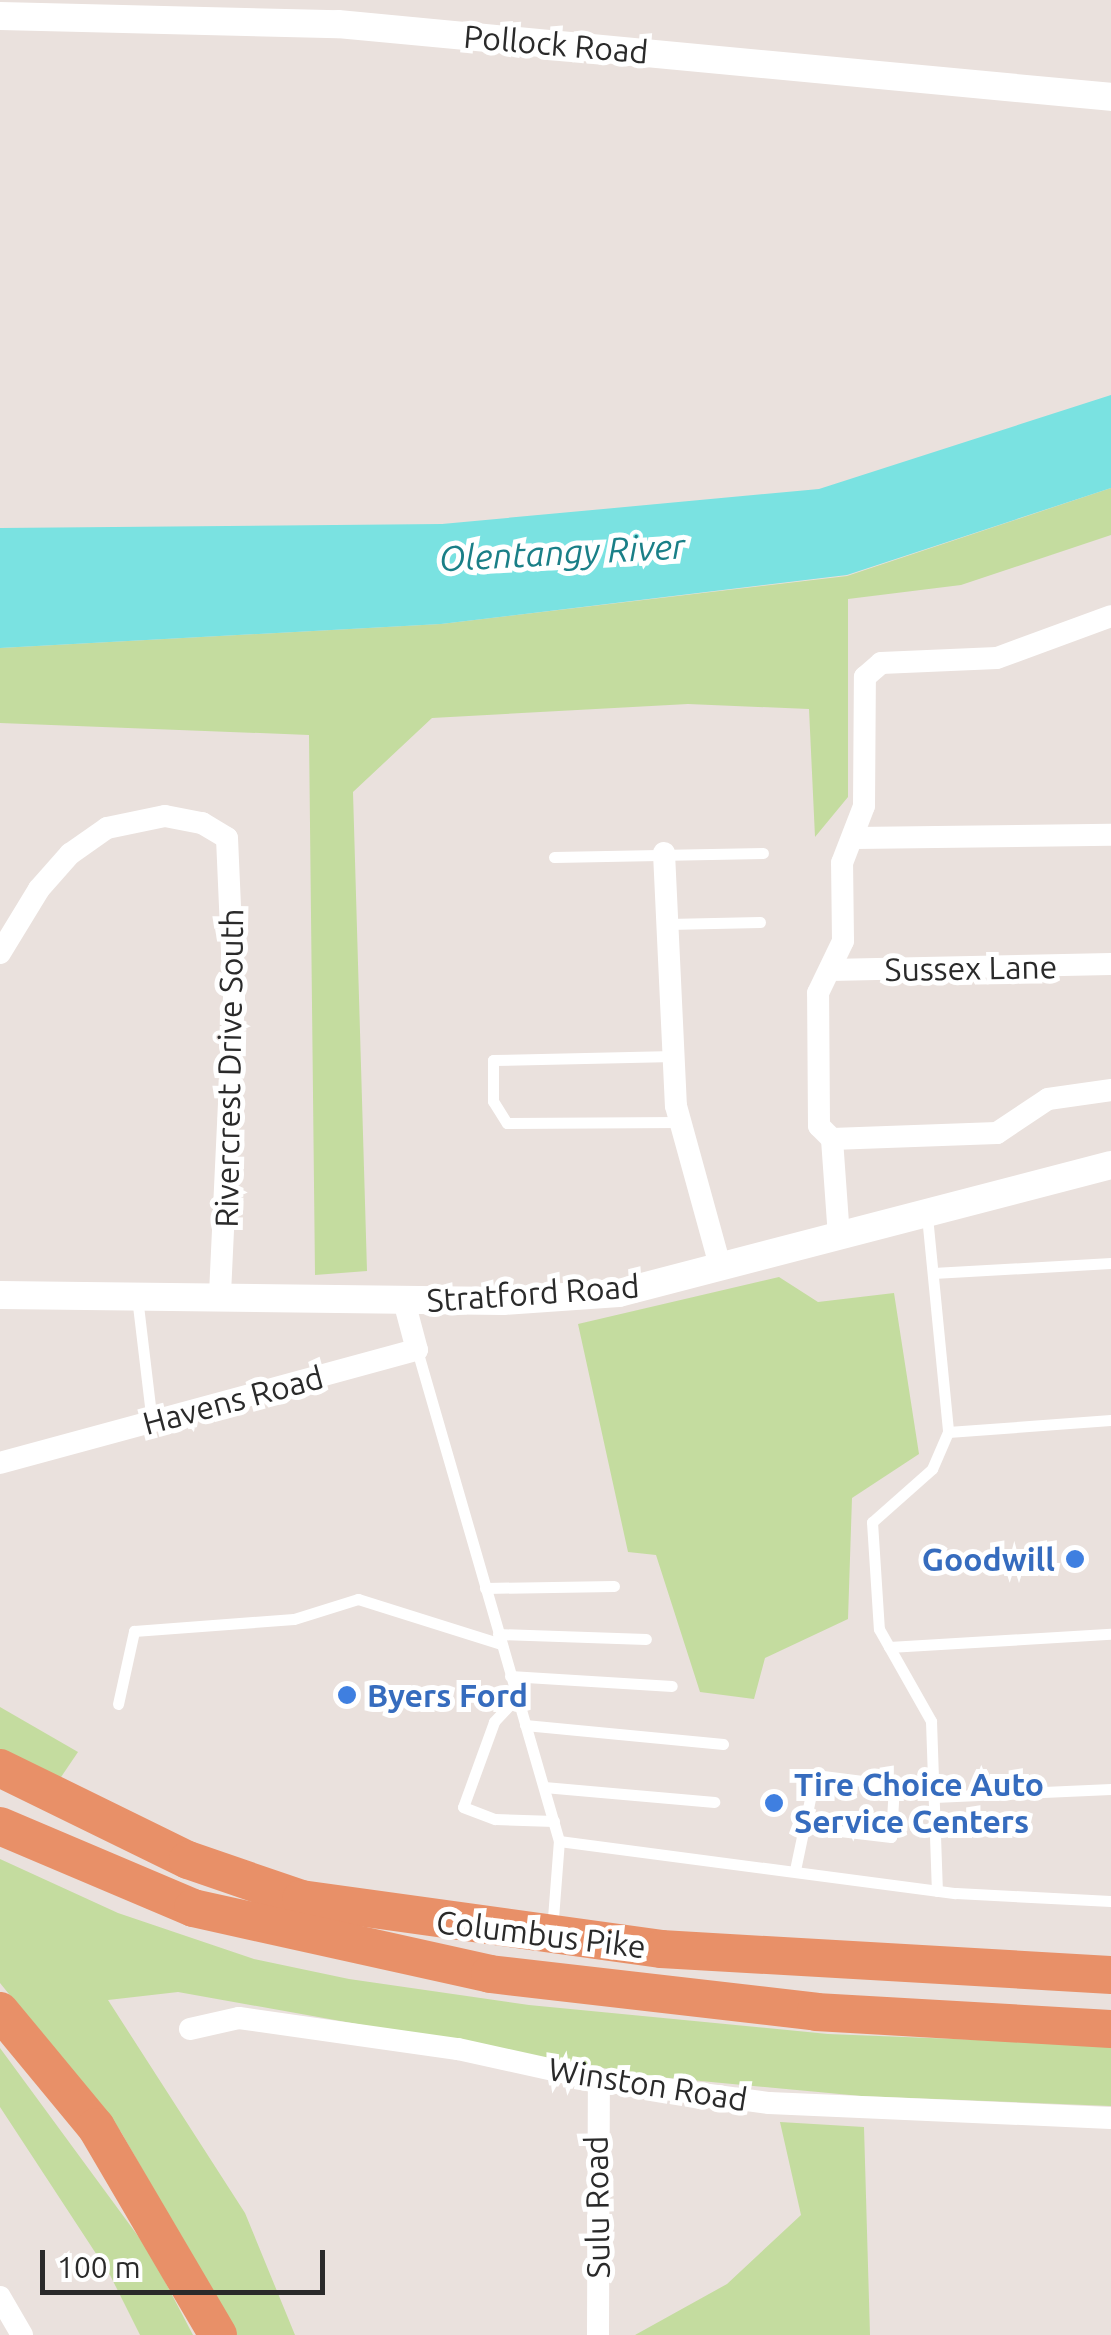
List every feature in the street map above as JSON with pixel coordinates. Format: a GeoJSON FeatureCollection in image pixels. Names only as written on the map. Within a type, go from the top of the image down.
{"type":"FeatureCollection","features":[{"type":"Feature","properties":{"kind":"highway","name":"Columbus Pike"},"geometry":{"type":"LineString","coordinates":[[0,1768],[188,1860],[301,1899],[552,1937],[892,1966],[1111,1975]]}},
{"type":"Feature","properties":{"kind":"highway","name":"Columbus Pike"},"geometry":{"type":"LineString","coordinates":[[0,1826],[193,1908],[490,1974],[816,2012],[1111,2029]]}},
{"type":"Feature","properties":{"kind":"highway"},"geometry":{"type":"LineString","coordinates":[[0,2011],[96,2126],[218,2335]]}},
{"type":"Feature","properties":{"kind":"street","name":"Pollock Road"},"geometry":{"type":"LineString","coordinates":[[0,16],[175,9],[1111,96]]}},
{"type":"Feature","properties":{"kind":"street"},"geometry":{"type":"LineString","coordinates":[[839,1237],[832,1139],[819,1126],[818,994],[843,942],[842,863],[855,838],[864,806],[865,677],[881,663],[998,658],[1111,616]]}},
{"type":"Feature","properties":{"kind":"street","name":"Rivercrest Drive South"},"geometry":{"type":"LineString","coordinates":[[0,953],[51,875],[108,828],[164,816],[202,823],[227,838],[234,997],[220,1299]]}},
{"type":"Feature","properties":{"kind":"street"},"geometry":{"type":"LineString","coordinates":[[855,838],[1111,835]]}},
{"type":"Feature","properties":{"kind":"street"},"geometry":{"type":"LineString","coordinates":[[664,853],[680,1122],[721,1269]]}},
{"type":"Feature","properties":{"kind":"street","name":"Sussex Lane"},"geometry":{"type":"LineString","coordinates":[[830,970],[1111,964]]}},
{"type":"Feature","properties":{"kind":"street"},"geometry":{"type":"LineString","coordinates":[[832,1139],[997,1134],[1048,1099],[1111,1090]]}},
{"type":"Feature","properties":{"kind":"street","name":"Stratford Road"},"geometry":{"type":"LineString","coordinates":[[0,1296],[404,1301],[619,1293],[1111,1165]]}},
{"type":"Feature","properties":{"kind":"street"},"geometry":{"type":"LineString","coordinates":[[404,1301],[416,1350]]}},
{"type":"Feature","properties":{"kind":"street","name":"Havens Road"},"geometry":{"type":"LineString","coordinates":[[0,1463],[416,1350]]}},
{"type":"Feature","properties":{"kind":"street","name":"Winston Road"},"geometry":{"type":"LineString","coordinates":[[190,2030],[238,2018],[458,2049],[598,2080],[770,2102],[1111,2118]]}},
{"type":"Feature","properties":{"kind":"street","name":"Sulu Road"},"geometry":{"type":"LineString","coordinates":[[598,2080],[598,2335]]}},
{"type":"Feature","properties":{"kind":"street"},"geometry":{"type":"LineString","coordinates":[[0,2297],[22,2335]]}},
{"type":"Feature","properties":{"kind":"lane"},"geometry":{"type":"LineString","coordinates":[[554,857],[763,853]]}},
{"type":"Feature","properties":{"kind":"lane"},"geometry":{"type":"LineString","coordinates":[[668,924],[760,922]]}},
{"type":"Feature","properties":{"kind":"lane"},"geometry":{"type":"LineString","coordinates":[[674,1056],[493,1060],[493,1101],[507,1123],[680,1122]]}},
{"type":"Feature","properties":{"kind":"lane"},"geometry":{"type":"LineString","coordinates":[[927,1214],[948,1432],[932,1469],[872,1522],[879,1629],[931,1722],[937,1891]]}},
{"type":"Feature","properties":{"kind":"lane"},"geometry":{"type":"LineString","coordinates":[[933,1273],[1111,1262]]}},
{"type":"Feature","properties":{"kind":"lane"},"geometry":{"type":"LineString","coordinates":[[138,1298],[152,1422]]}},
{"type":"Feature","properties":{"kind":"lane"},"geometry":{"type":"LineString","coordinates":[[416,1350],[559,1841],[552,1937]]}},
{"type":"Feature","properties":{"kind":"lane"},"geometry":{"type":"LineString","coordinates":[[948,1432],[1111,1420]]}},
{"type":"Feature","properties":{"kind":"lane"},"geometry":{"type":"LineString","coordinates":[[485,1588],[614,1586]]}},
{"type":"Feature","properties":{"kind":"lane"},"geometry":{"type":"LineString","coordinates":[[118,1704],[134,1631],[294,1619],[358,1599],[500,1639],[646,1639]]}},
{"type":"Feature","properties":{"kind":"lane"},"geometry":{"type":"LineString","coordinates":[[889,1647],[1111,1634]]}},
{"type":"Feature","properties":{"kind":"lane"},"geometry":{"type":"LineString","coordinates":[[510,1676],[672,1686]]}},
{"type":"Feature","properties":{"kind":"lane"},"geometry":{"type":"LineString","coordinates":[[516,1697],[494,1722],[463,1807],[495,1819],[554,1821]]}},
{"type":"Feature","properties":{"kind":"lane"},"geometry":{"type":"LineString","coordinates":[[525,1725],[723,1744]]}},
{"type":"Feature","properties":{"kind":"lane"},"geometry":{"type":"LineString","coordinates":[[795,1870],[815,1775],[894,1785],[891,1837],[804,1828]]}},
{"type":"Feature","properties":{"kind":"lane"},"geometry":{"type":"LineString","coordinates":[[544,1787],[714,1802]]}},
{"type":"Feature","properties":{"kind":"lane"},"geometry":{"type":"LineString","coordinates":[[934,1797],[1111,1789]]}},
{"type":"Feature","properties":{"kind":"lane"},"geometry":{"type":"LineString","coordinates":[[559,1841],[937,1891],[1111,1901]]}},
{"type":"Feature","properties":{"kind":"green space"},"geometry":{"type":"Polygon","coordinates":[[[1111,488],[1111,535],[961,585],[848,599],[848,797],[815,837],[809,709],[688,704],[432,718],[353,792],[367,1271],[315,1275],[309,735],[0,723],[0,648],[441,624],[847,576],[1111,488]]]}},
{"type":"Feature","properties":{"kind":"green space"},"geometry":{"type":"Polygon","coordinates":[[[779,1277],[818,1302],[894,1293],[919,1454],[852,1498],[848,1619],[765,1658],[754,1699],[700,1692],[656,1555],[628,1552],[578,1324],[779,1277]]]}},
{"type":"Feature","properties":{"kind":"green space"},"geometry":{"type":"Polygon","coordinates":[[[0,1707],[78,1752],[57,1783],[0,1750],[0,1707]]]}},
{"type":"Feature","properties":{"kind":"green space"},"geometry":{"type":"Polygon","coordinates":[[[0,1859],[118,1913],[254,1959],[349,1979],[529,2005],[828,2034],[1111,2045],[1111,2106],[861,2096],[648,2076],[178,1992],[108,2000],[245,2213],[295,2335],[237,2335],[121,2132],[0,1983],[0,1859]]]}},
{"type":"Feature","properties":{"kind":"green space"},"geometry":{"type":"Polygon","coordinates":[[[0,2048],[149,2251],[193,2335],[140,2335],[110,2275],[0,2107],[0,2048]]]}},
{"type":"Feature","properties":{"kind":"green space"},"geometry":{"type":"Polygon","coordinates":[[[780,2122],[864,2127],[870,2335],[635,2335],[727,2284],[801,2215],[780,2122]]]}},
{"type":"Feature","properties":{"kind":"water","name":"Olentangy River"},"geometry":{"type":"Polygon","coordinates":[[[1111,395],[1111,488],[847,575],[441,624],[0,648],[0,528],[442,524],[819,489],[1111,395]]]}},
{"type":"Feature","properties":{"kind":"place","name":"Goodwill"},"geometry":{"type":"Point","coordinates":[1075,1559]}},
{"type":"Feature","properties":{"kind":"place","name":"Byers Ford"},"geometry":{"type":"Point","coordinates":[347,1695]}},
{"type":"Feature","properties":{"kind":"place","name":"Tire Choice Auto Service Centers"},"geometry":{"type":"Point","coordinates":[774,1803]}}]}
